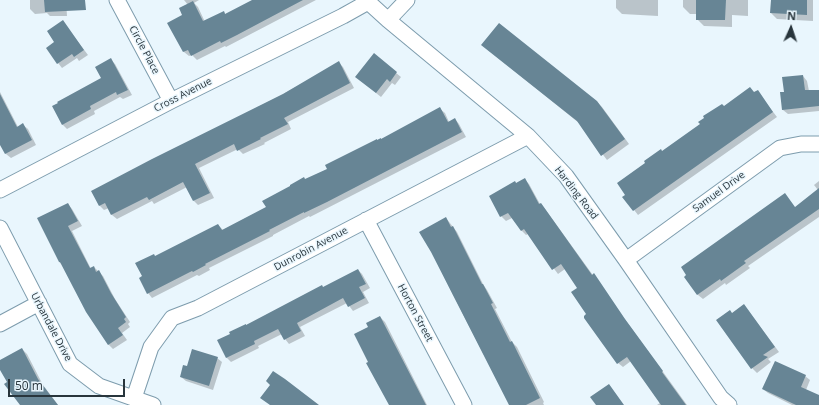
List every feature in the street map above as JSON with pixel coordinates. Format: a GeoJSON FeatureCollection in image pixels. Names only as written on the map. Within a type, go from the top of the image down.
{"type":"FeatureCollection","features":[{"type":"Feature","properties":{"kind":"street","name":"Circle Place"},"geometry":{"type":"LineString","coordinates":[[116,0],[171,101]]}},
{"type":"Feature","properties":{"kind":"street"},"geometry":{"type":"LineString","coordinates":[[388,20],[407,0]]}},
{"type":"Feature","properties":{"kind":"street","name":"Cross Avenue"},"geometry":{"type":"LineString","coordinates":[[0,190],[171,101],[343,16],[367,1]]}},
{"type":"Feature","properties":{"kind":"street","name":"Harding Road"},"geometry":{"type":"LineString","coordinates":[[367,1],[528,136],[566,176],[721,398],[729,405]]}},
{"type":"Feature","properties":{"kind":"street","name":"Dunrobin Avenue"},"geometry":{"type":"LineString","coordinates":[[134,398],[151,347],[172,318],[198,308],[528,136]]}},
{"type":"Feature","properties":{"kind":"street","name":"Samuel Drive"},"geometry":{"type":"LineString","coordinates":[[626,260],[780,148],[801,144],[819,144]]}},
{"type":"Feature","properties":{"kind":"street","name":"Horton Street"},"geometry":{"type":"LineString","coordinates":[[366,220],[464,405]]}},
{"type":"Feature","properties":{"kind":"street","name":"Urbandale Drive"},"geometry":{"type":"LineString","coordinates":[[0,228],[70,364],[99,386],[153,405]]}},
{"type":"Feature","properties":{"kind":"street"},"geometry":{"type":"LineString","coordinates":[[0,324],[39,303]]}},
{"type":"Feature","properties":{"kind":"building"},"geometry":{"type":"Polygon","coordinates":[[[44,0],[85,0],[86,10],[45,12],[44,0]]]}},
{"type":"Feature","properties":{"kind":"building"},"geometry":{"type":"Polygon","coordinates":[[[252,0],[303,0],[221,43],[220,41],[191,56],[188,50],[183,52],[167,23],[182,15],[179,8],[193,1],[203,21],[224,11],[225,14],[252,0]]]}},
{"type":"Feature","properties":{"kind":"building"},"geometry":{"type":"Polygon","coordinates":[[[696,0],[726,0],[725,20],[696,20],[696,0]]]}},
{"type":"Feature","properties":{"kind":"building"},"geometry":{"type":"Polygon","coordinates":[[[771,0],[807,0],[807,15],[770,13],[771,0]]]}},
{"type":"Feature","properties":{"kind":"building"},"geometry":{"type":"Polygon","coordinates":[[[63,20],[84,50],[74,57],[72,54],[57,64],[46,48],[54,42],[47,31],[63,20]]]}},
{"type":"Feature","properties":{"kind":"building"},"geometry":{"type":"Polygon","coordinates":[[[499,23],[597,101],[625,139],[601,156],[577,121],[481,45],[499,23]]]}},
{"type":"Feature","properties":{"kind":"building"},"geometry":{"type":"Polygon","coordinates":[[[374,53],[397,72],[390,82],[387,79],[376,93],[355,77],[374,53]]]}},
{"type":"Feature","properties":{"kind":"building"},"geometry":{"type":"Polygon","coordinates":[[[111,58],[128,90],[117,95],[116,92],[90,106],[91,109],[62,125],[52,106],[101,78],[95,67],[111,58]]]}},
{"type":"Feature","properties":{"kind":"building"},"geometry":{"type":"Polygon","coordinates":[[[339,61],[350,83],[284,118],[288,124],[260,138],[261,139],[237,151],[234,144],[195,164],[210,193],[193,201],[183,182],[149,200],[147,197],[111,215],[105,203],[99,206],[91,191],[283,94],[339,61]]]}},
{"type":"Feature","properties":{"kind":"building"},"geometry":{"type":"Polygon","coordinates":[[[803,75],[805,90],[819,90],[819,106],[782,110],[780,92],[784,92],[782,77],[803,75]]]}},
{"type":"Feature","properties":{"kind":"building"},"geometry":{"type":"Polygon","coordinates":[[[750,87],[754,92],[758,90],[773,112],[633,211],[622,197],[625,195],[617,183],[645,163],[644,161],[661,149],[662,151],[700,124],[698,122],[704,118],[703,116],[722,104],[724,106],[750,87]]]}},
{"type":"Feature","properties":{"kind":"building"},"geometry":{"type":"Polygon","coordinates":[[[0,94],[17,127],[23,123],[32,140],[5,154],[0,145],[0,94]]]}},
{"type":"Feature","properties":{"kind":"building"},"geometry":{"type":"Polygon","coordinates":[[[440,107],[448,122],[455,118],[462,132],[327,202],[269,230],[270,231],[205,264],[206,265],[193,272],[192,271],[147,294],[139,278],[142,276],[135,263],[154,254],[155,256],[218,224],[222,230],[266,207],[262,201],[304,177],[305,179],[327,169],[325,165],[377,139],[381,139],[440,107]]]}},
{"type":"Feature","properties":{"kind":"building"},"geometry":{"type":"Polygon","coordinates":[[[525,178],[539,204],[541,203],[592,275],[594,273],[686,405],[661,405],[627,357],[617,364],[584,318],[586,314],[571,292],[577,288],[561,264],[552,270],[524,229],[521,231],[508,213],[500,217],[489,196],[515,181],[516,183],[525,178]]]}},
{"type":"Feature","properties":{"kind":"building"},"geometry":{"type":"Polygon","coordinates":[[[819,188],[819,209],[744,261],[746,263],[721,281],[720,279],[697,295],[684,277],[686,275],[681,267],[785,193],[795,207],[819,188]]]}},
{"type":"Feature","properties":{"kind":"building"},"geometry":{"type":"Polygon","coordinates":[[[68,203],[78,221],[68,226],[90,268],[94,266],[96,272],[99,270],[126,317],[124,319],[126,322],[118,328],[123,335],[108,345],[86,312],[37,218],[68,203]]]}},
{"type":"Feature","properties":{"kind":"building"},"geometry":{"type":"Polygon","coordinates":[[[446,217],[451,227],[453,226],[493,303],[491,304],[510,342],[512,341],[540,398],[526,405],[509,405],[431,252],[419,232],[446,217]]]}},
{"type":"Feature","properties":{"kind":"building"},"geometry":{"type":"Polygon","coordinates":[[[358,269],[366,284],[359,287],[365,298],[348,307],[343,298],[297,323],[301,331],[284,340],[278,329],[254,341],[255,344],[226,358],[217,340],[230,334],[229,332],[246,325],[322,285],[323,287],[358,269]]]}},
{"type":"Feature","properties":{"kind":"building"},"geometry":{"type":"Polygon","coordinates":[[[744,304],[775,347],[763,355],[768,357],[751,369],[716,320],[730,310],[732,313],[744,304]]]}},
{"type":"Feature","properties":{"kind":"building"},"geometry":{"type":"Polygon","coordinates":[[[380,316],[426,405],[389,405],[366,363],[368,362],[354,334],[368,327],[366,323],[380,316]]]}},
{"type":"Feature","properties":{"kind":"building"},"geometry":{"type":"Polygon","coordinates":[[[22,348],[38,379],[58,405],[20,405],[4,384],[7,382],[0,370],[0,360],[22,348]]]}},
{"type":"Feature","properties":{"kind":"building"},"geometry":{"type":"Polygon","coordinates":[[[192,349],[218,357],[209,386],[180,377],[183,365],[187,366],[192,349]]]}},
{"type":"Feature","properties":{"kind":"building"},"geometry":{"type":"Polygon","coordinates":[[[775,361],[806,375],[801,387],[819,395],[819,405],[796,405],[762,389],[775,361]]]}},
{"type":"Feature","properties":{"kind":"building"},"geometry":{"type":"Polygon","coordinates":[[[273,371],[319,405],[270,405],[260,398],[270,385],[266,381],[273,371]]]}},
{"type":"Feature","properties":{"kind":"building"},"geometry":{"type":"Polygon","coordinates":[[[609,384],[624,405],[596,405],[590,397],[609,384]]]}}]}
